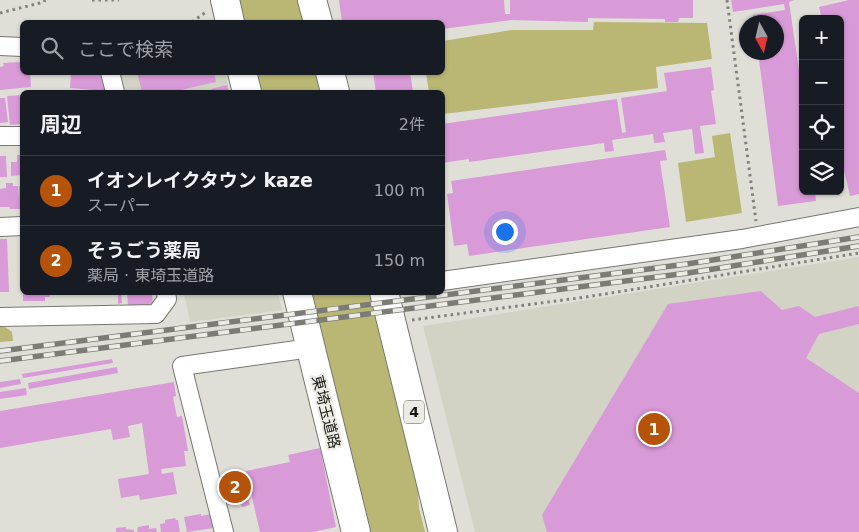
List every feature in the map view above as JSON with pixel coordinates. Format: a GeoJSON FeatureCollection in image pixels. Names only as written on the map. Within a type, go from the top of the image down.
{"type":"FeatureCollection","features":[{"type":"Feature","properties":{"kind":"highway"},"geometry":{"type":"LineString","coordinates":[[312,0],[317,20]]}},
{"type":"Feature","properties":{"kind":"highway"},"geometry":{"type":"LineString","coordinates":[[243,75],[246,90]]}},
{"type":"Feature","properties":{"kind":"highway"},"geometry":{"type":"LineString","coordinates":[[331,75],[334,90]]}},
{"type":"Feature","properties":{"kind":"highway","name":"東埼玉道路"},"geometry":{"type":"LineString","coordinates":[[298,295],[356,532]]}},
{"type":"Feature","properties":{"kind":"highway","name":"4"},"geometry":{"type":"LineString","coordinates":[[385,295],[443,532]]}},
{"type":"Feature","properties":{"kind":"highway","name":"4"},"geometry":{"type":"LineString","coordinates":[[427,468],[435,532]]}},
{"type":"Feature","properties":{"kind":"street"},"geometry":{"type":"LineString","coordinates":[[0,46],[20,47]]}},
{"type":"Feature","properties":{"kind":"street"},"geometry":{"type":"LineString","coordinates":[[111,75],[114,90]]}},
{"type":"Feature","properties":{"kind":"street"},"geometry":{"type":"LineString","coordinates":[[0,136],[20,136]]}},
{"type":"Feature","properties":{"kind":"street"},"geometry":{"type":"LineString","coordinates":[[445,280],[742,239],[859,217]]}},
{"type":"Feature","properties":{"kind":"street"},"geometry":{"type":"LineString","coordinates":[[0,227],[20,226]]}},
{"type":"Feature","properties":{"kind":"street"},"geometry":{"type":"LineString","coordinates":[[0,317],[156,314],[167,299],[166,295]]}},
{"type":"Feature","properties":{"kind":"street"},"geometry":{"type":"LineString","coordinates":[[224,532],[182,366],[311,348]]}},
{"type":"Feature","properties":{"kind":"path"},"geometry":{"type":"LineString","coordinates":[[0,13],[44,2],[45,0]]}},
{"type":"Feature","properties":{"kind":"path"},"geometry":{"type":"LineString","coordinates":[[92,0],[119,0]]}},
{"type":"Feature","properties":{"kind":"path"},"geometry":{"type":"LineString","coordinates":[[727,0],[757,229]]}},
{"type":"Feature","properties":{"kind":"path"},"geometry":{"type":"LineString","coordinates":[[198,20],[223,11]]}},
{"type":"Feature","properties":{"kind":"path"},"geometry":{"type":"LineString","coordinates":[[408,320],[586,296],[859,253]]}},
{"type":"Feature","properties":{"kind":"shaded area"},"geometry":{"type":"Polygon","coordinates":[[[235,0],[303,0],[308,20],[240,20],[235,0]]]}},
{"type":"Feature","properties":{"kind":"shaded area"},"geometry":{"type":"Polygon","coordinates":[[[594,22],[707,23],[712,59],[656,67],[658,88],[445,114],[445,90],[429,90],[426,75],[445,75],[445,41],[511,30],[593,30],[594,22]]]}},
{"type":"Feature","properties":{"kind":"shaded area"},"geometry":{"type":"Polygon","coordinates":[[[121,75],[226,75],[229,90],[124,90],[121,75]]]}},
{"type":"Feature","properties":{"kind":"shaded area"},"geometry":{"type":"Polygon","coordinates":[[[253,75],[322,75],[325,90],[256,90],[253,75]]]}},
{"type":"Feature","properties":{"kind":"shaded area"},"geometry":{"type":"Polygon","coordinates":[[[730,133],[742,213],[686,222],[678,163],[715,157],[712,136],[730,133]]]}},
{"type":"Feature","properties":{"kind":"shaded area"},"geometry":{"type":"Polygon","coordinates":[[[859,257],[859,532],[475,532],[423,326],[859,257]]]}},
{"type":"Feature","properties":{"kind":"shaded area"},"geometry":{"type":"Polygon","coordinates":[[[184,295],[278,295],[282,310],[190,322],[184,295]]]}},
{"type":"Feature","properties":{"kind":"shaded area"},"geometry":{"type":"Polygon","coordinates":[[[305,295],[373,295],[416,465],[419,508],[425,532],[364,532],[305,295]]]}},
{"type":"Feature","properties":{"kind":"shaded area"},"geometry":{"type":"Polygon","coordinates":[[[0,326],[12,332],[13,341],[0,342],[0,326]]]}},
{"type":"Feature","properties":{"kind":"building"},"geometry":{"type":"Polygon","coordinates":[[[339,0],[504,0],[505,14],[510,14],[510,0],[693,0],[693,18],[679,18],[678,22],[665,22],[665,19],[588,18],[588,22],[511,20],[445,29],[445,20],[342,20],[339,0]]]}},
{"type":"Feature","properties":{"kind":"building"},"geometry":{"type":"Polygon","coordinates":[[[731,0],[795,0],[789,2],[799,71],[799,195],[815,195],[816,201],[778,206],[759,60],[784,60],[784,15],[753,15],[785,10],[784,4],[733,12],[731,0]]]}},
{"type":"Feature","properties":{"kind":"building"},"geometry":{"type":"Polygon","coordinates":[[[849,0],[859,0],[859,194],[850,196],[844,170],[844,15],[821,15],[819,7],[849,0]]]}},
{"type":"Feature","properties":{"kind":"building"},"geometry":{"type":"Polygon","coordinates":[[[20,62],[20,75],[30,75],[31,87],[0,90],[0,67],[4,66],[3,63],[20,62]]]}},
{"type":"Feature","properties":{"kind":"building"},"geometry":{"type":"Polygon","coordinates":[[[711,67],[714,90],[711,91],[716,124],[700,126],[704,153],[695,154],[692,129],[663,133],[665,142],[654,143],[653,134],[612,140],[614,151],[605,152],[604,143],[469,162],[469,159],[445,163],[445,124],[617,99],[622,133],[626,132],[621,98],[667,91],[664,73],[711,67]]]}},
{"type":"Feature","properties":{"kind":"building"},"geometry":{"type":"Polygon","coordinates":[[[71,75],[101,75],[105,90],[93,90],[70,88],[71,75]]]}},
{"type":"Feature","properties":{"kind":"building"},"geometry":{"type":"Polygon","coordinates":[[[138,75],[215,75],[216,82],[181,90],[142,90],[138,75]]]}},
{"type":"Feature","properties":{"kind":"building"},"geometry":{"type":"Polygon","coordinates":[[[373,75],[410,75],[413,90],[376,90],[373,75]]]}},
{"type":"Feature","properties":{"kind":"building"},"geometry":{"type":"Polygon","coordinates":[[[227,85],[228,90],[211,90],[227,85]]]}},
{"type":"Feature","properties":{"kind":"building"},"geometry":{"type":"Polygon","coordinates":[[[20,95],[20,124],[10,125],[7,96],[20,95]]]}},
{"type":"Feature","properties":{"kind":"building"},"geometry":{"type":"Polygon","coordinates":[[[0,98],[5,98],[8,122],[0,123],[0,98]]]}},
{"type":"Feature","properties":{"kind":"building"},"geometry":{"type":"Polygon","coordinates":[[[665,150],[667,160],[660,161],[670,227],[469,256],[467,244],[454,246],[447,194],[453,193],[451,181],[665,150]]]}},
{"type":"Feature","properties":{"kind":"building"},"geometry":{"type":"Polygon","coordinates":[[[17,155],[20,155],[20,175],[11,176],[11,162],[17,162],[17,155]]]}},
{"type":"Feature","properties":{"kind":"building"},"geometry":{"type":"Polygon","coordinates":[[[0,156],[6,156],[7,177],[0,177],[0,156]]]}},
{"type":"Feature","properties":{"kind":"building"},"geometry":{"type":"Polygon","coordinates":[[[6,183],[13,183],[13,186],[18,186],[19,198],[20,186],[20,209],[0,207],[0,189],[6,188],[6,183]]]}},
{"type":"Feature","properties":{"kind":"building"},"geometry":{"type":"Polygon","coordinates":[[[0,239],[7,239],[9,292],[0,292],[0,239]]]}},
{"type":"Feature","properties":{"kind":"building"},"geometry":{"type":"Polygon","coordinates":[[[761,291],[782,310],[799,306],[815,317],[859,306],[859,324],[819,334],[806,358],[859,393],[859,532],[547,532],[542,515],[668,304],[761,291]]]}},
{"type":"Feature","properties":{"kind":"building"},"geometry":{"type":"Polygon","coordinates":[[[23,295],[50,295],[50,297],[45,297],[45,301],[23,301],[23,295]]]}},
{"type":"Feature","properties":{"kind":"building"},"geometry":{"type":"Polygon","coordinates":[[[118,295],[121,295],[122,303],[118,304],[118,295]]]}},
{"type":"Feature","properties":{"kind":"building"},"geometry":{"type":"Polygon","coordinates":[[[127,295],[152,295],[153,306],[128,307],[127,295]]]}},
{"type":"Feature","properties":{"kind":"building"},"geometry":{"type":"Polygon","coordinates":[[[112,359],[113,363],[23,378],[22,374],[112,359]]]}},
{"type":"Feature","properties":{"kind":"building"},"geometry":{"type":"Polygon","coordinates":[[[117,367],[118,373],[29,389],[28,383],[117,367]]]}},
{"type":"Feature","properties":{"kind":"building"},"geometry":{"type":"Polygon","coordinates":[[[20,379],[21,384],[0,388],[0,382],[20,379]]]}},
{"type":"Feature","properties":{"kind":"building"},"geometry":{"type":"Polygon","coordinates":[[[174,382],[176,396],[173,397],[177,417],[182,416],[188,451],[184,451],[186,466],[161,469],[162,474],[173,472],[177,494],[140,500],[139,495],[121,498],[118,479],[149,474],[142,423],[128,426],[130,437],[113,440],[111,429],[0,448],[0,411],[174,382]]]}},
{"type":"Feature","properties":{"kind":"building"},"geometry":{"type":"Polygon","coordinates":[[[26,388],[27,395],[0,399],[0,392],[26,388]]]}},
{"type":"Feature","properties":{"kind":"building"},"geometry":{"type":"Polygon","coordinates":[[[320,448],[336,527],[313,532],[260,532],[246,471],[290,462],[288,455],[320,448]]]}},
{"type":"Feature","properties":{"kind":"building"},"geometry":{"type":"Polygon","coordinates":[[[240,471],[250,505],[242,507],[241,501],[228,505],[222,476],[240,471]]]}},
{"type":"Feature","properties":{"kind":"building"},"geometry":{"type":"Polygon","coordinates":[[[201,514],[201,516],[211,514],[214,528],[187,532],[184,517],[201,514]]]}},
{"type":"Feature","properties":{"kind":"building"},"geometry":{"type":"Polygon","coordinates":[[[175,518],[178,520],[180,532],[161,532],[160,524],[165,523],[165,520],[175,518]]]}},
{"type":"Feature","properties":{"kind":"building"},"geometry":{"type":"Polygon","coordinates":[[[149,525],[149,529],[156,528],[157,532],[137,532],[138,527],[149,525]]]}},
{"type":"Feature","properties":{"kind":"building"},"geometry":{"type":"Polygon","coordinates":[[[126,527],[126,529],[134,530],[134,532],[116,532],[116,528],[126,527]]]}},
{"type":"Feature","properties":{"kind":"railway"},"geometry":{"type":"LineString","coordinates":[[445,295],[687,264],[859,237]]}},
{"type":"Feature","properties":{"kind":"railway"},"geometry":{"type":"LineString","coordinates":[[0,361],[688,273],[859,246]]}},
{"type":"Feature","properties":{"kind":"railway"},"geometry":{"type":"LineString","coordinates":[[0,351],[442,295]]}},
{"type":"Feature","properties":{"kind":"place","name":"イオンレイクタウン kaze"},"geometry":{"type":"Point","coordinates":[654,429]}},
{"type":"Feature","properties":{"kind":"place","name":"そうごう薬局"},"geometry":{"type":"Point","coordinates":[235,487]}}]}
